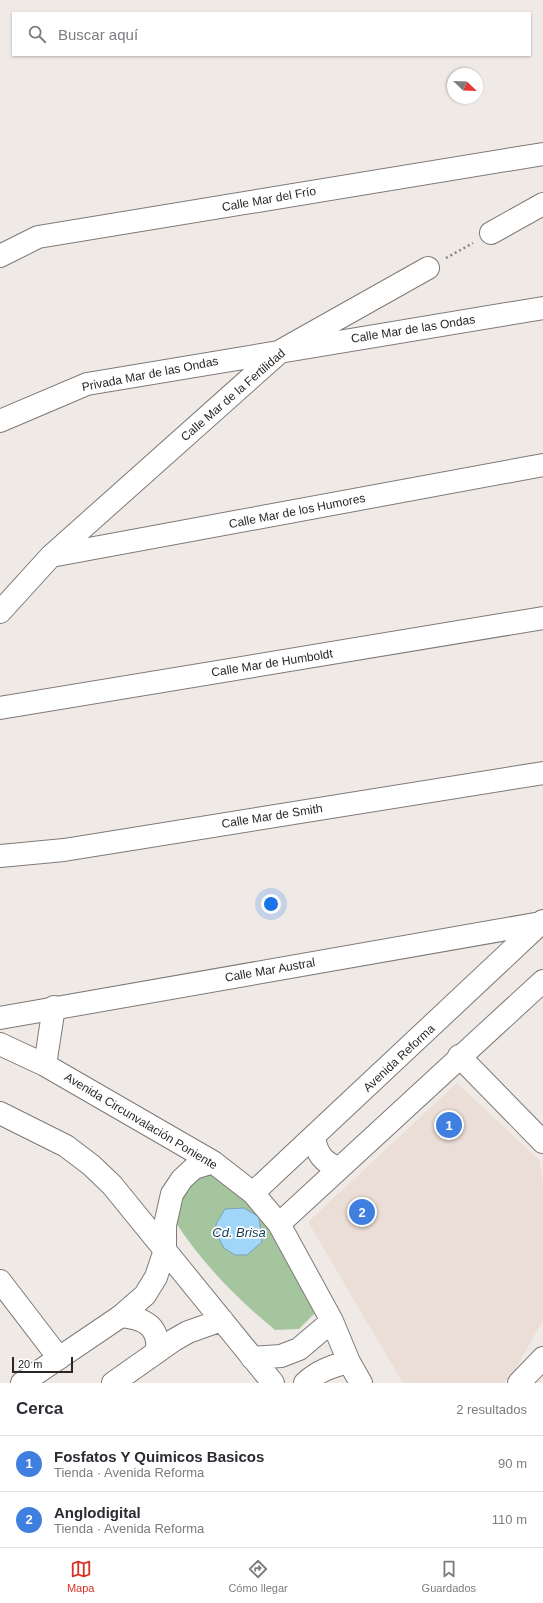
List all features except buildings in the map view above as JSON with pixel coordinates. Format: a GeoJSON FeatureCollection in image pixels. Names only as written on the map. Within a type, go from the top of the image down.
{"type":"FeatureCollection","features":[{"type":"Feature","properties":{"kind":"street","name":"Calle Mar del Frío"},"geometry":{"type":"LineString","coordinates":[[0,256],[38,237],[543,154]]}},
{"type":"Feature","properties":{"kind":"street"},"geometry":{"type":"LineString","coordinates":[[491,233],[543,204]]}},
{"type":"Feature","properties":{"kind":"street","name":"Calle Mar de la Fertilidad"},"geometry":{"type":"LineString","coordinates":[[0,612],[51,556],[282,350],[428,268]]}},
{"type":"Feature","properties":{"kind":"street","name":"Calle Mar de las Ondas"},"geometry":{"type":"LineString","coordinates":[[282,350],[543,308]]}},
{"type":"Feature","properties":{"kind":"street","name":"Privada Mar de las Ondas"},"geometry":{"type":"LineString","coordinates":[[0,421],[87,384],[282,350]]}},
{"type":"Feature","properties":{"kind":"street","name":"Calle Mar de los Humores"},"geometry":{"type":"LineString","coordinates":[[51,556],[543,465]]}},
{"type":"Feature","properties":{"kind":"street","name":"Calle Mar de Humboldt"},"geometry":{"type":"LineString","coordinates":[[0,708],[543,618]]}},
{"type":"Feature","properties":{"kind":"street","name":"Calle Mar de Smith"},"geometry":{"type":"LineString","coordinates":[[0,856],[64,850],[543,773]]}},
{"type":"Feature","properties":{"kind":"street","name":"Calle Mar Austral"},"geometry":{"type":"LineString","coordinates":[[0,1018],[54,1007],[542,922]]}},
{"type":"Feature","properties":{"kind":"street","name":"Avenida Reforma"},"geometry":{"type":"LineString","coordinates":[[254,1193],[542,922]]}},
{"type":"Feature","properties":{"kind":"street"},"geometry":{"type":"LineString","coordinates":[[279,1224],[459,1056],[543,980]]}},
{"type":"Feature","properties":{"kind":"street"},"geometry":{"type":"LineString","coordinates":[[45,1065],[54,1007]]}},
{"type":"Feature","properties":{"kind":"street","name":"Avenida Circunvalación Poniente"},"geometry":{"type":"LineString","coordinates":[[0,1044],[45,1065],[213,1162],[254,1193],[279,1224],[332,1321],[349,1362],[361,1383]]}},
{"type":"Feature","properties":{"kind":"street"},"geometry":{"type":"LineString","coordinates":[[459,1056],[543,1142]]}},
{"type":"Feature","properties":{"kind":"street"},"geometry":{"type":"LineString","coordinates":[[0,1113],[66,1146],[91,1165],[112,1185],[273,1383]]}},
{"type":"Feature","properties":{"kind":"street"},"geometry":{"type":"LineString","coordinates":[[314,1138],[320,1157],[328,1164],[338,1168]]}},
{"type":"Feature","properties":{"kind":"street"},"geometry":{"type":"LineString","coordinates":[[22,1383],[121,1316],[145,1295],[156,1276],[165,1250],[165,1226],[172,1194],[182,1180],[194,1168],[213,1162]]}},
{"type":"Feature","properties":{"kind":"street"},"geometry":{"type":"LineString","coordinates":[[0,1281],[59,1358]]}},
{"type":"Feature","properties":{"kind":"street"},"geometry":{"type":"LineString","coordinates":[[121,1316],[134,1317],[145,1321],[154,1330],[158,1341],[157,1352]]}},
{"type":"Feature","properties":{"kind":"street"},"geometry":{"type":"LineString","coordinates":[[113,1383],[188,1332],[222,1320]]}},
{"type":"Feature","properties":{"kind":"street"},"geometry":{"type":"LineString","coordinates":[[252,1358],[281,1356],[299,1349],[332,1321]]}},
{"type":"Feature","properties":{"kind":"street"},"geometry":{"type":"LineString","coordinates":[[519,1383],[543,1358]]}},
{"type":"Feature","properties":{"kind":"street"},"geometry":{"type":"LineString","coordinates":[[305,1383],[312,1376],[329,1367],[349,1362]]}},
{"type":"Feature","properties":{"kind":"path"},"geometry":{"type":"LineString","coordinates":[[428,268],[491,233]]}},
{"type":"Feature","properties":{"kind":"shaded area"},"geometry":{"type":"Polygon","coordinates":[[[457,1083],[539,1160],[543,1183],[543,1320],[514,1372],[504,1383],[403,1383],[308,1222],[457,1083]]]}},
{"type":"Feature","properties":{"kind":"green space"},"geometry":{"type":"Polygon","coordinates":[[[214,1169],[263,1210],[317,1311],[299,1329],[275,1330],[247,1306],[209,1267],[176,1223],[185,1181],[214,1169]]]}},
{"type":"Feature","properties":{"kind":"water","name":"Cd. Brisa"},"geometry":{"type":"Polygon","coordinates":[[[244,1208],[259,1217],[262,1242],[247,1255],[235,1255],[224,1248],[217,1235],[216,1224],[225,1209],[244,1208]]]}},
{"type":"Feature","properties":{"kind":"place","name":"Fosfatos Y Quimicos Basicos"},"geometry":{"type":"Point","coordinates":[449,1125]}},
{"type":"Feature","properties":{"kind":"place","name":"Anglodigital"},"geometry":{"type":"Point","coordinates":[362,1212]}}]}
